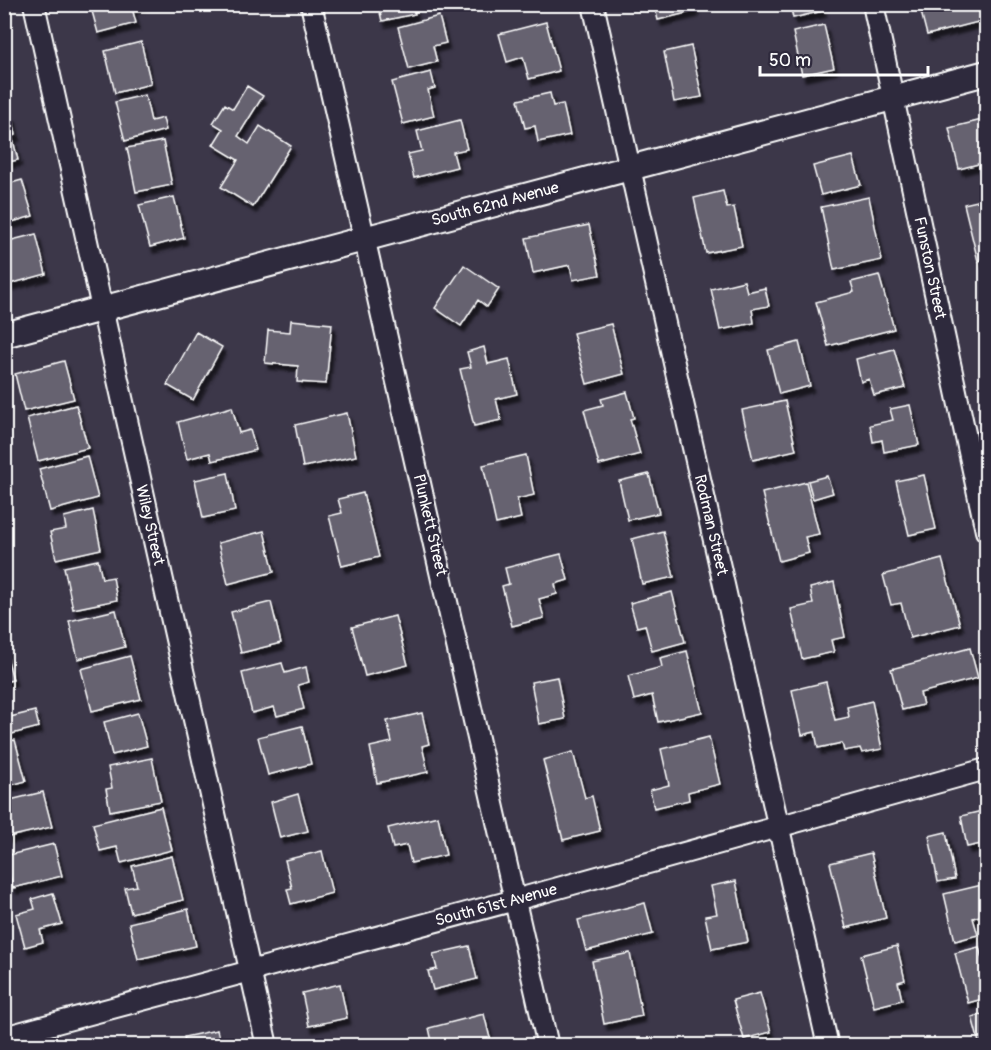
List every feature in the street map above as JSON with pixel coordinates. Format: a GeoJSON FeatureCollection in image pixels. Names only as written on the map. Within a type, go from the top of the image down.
{"type":"FeatureCollection","features":[{"type":"Feature","properties":{"kind":"street","name":"Wiley Street"},"geometry":{"type":"LineString","coordinates":[[34,4],[267,1046]]}},
{"type":"Feature","properties":{"kind":"street","name":"Plunkett Street"},"geometry":{"type":"LineString","coordinates":[[311,4],[548,1046]]}},
{"type":"Feature","properties":{"kind":"street","name":"Rodman Street"},"geometry":{"type":"LineString","coordinates":[[593,4],[828,1046]]}},
{"type":"Feature","properties":{"kind":"street","name":"Funston Street"},"geometry":{"type":"LineString","coordinates":[[873,4],[987,531]]}},
{"type":"Feature","properties":{"kind":"street","name":"South 62nd Avenue"},"geometry":{"type":"LineString","coordinates":[[4,335],[987,73]]}},
{"type":"Feature","properties":{"kind":"street","name":"South 61st Avenue"},"geometry":{"type":"LineString","coordinates":[[4,1037],[515,900],[987,769]]}},
{"type":"Feature","properties":{"kind":"building"},"geometry":{"type":"Polygon","coordinates":[[[90,4],[144,4],[132,8],[136,23],[98,33],[90,4]]]}},
{"type":"Feature","properties":{"kind":"building"},"geometry":{"type":"Polygon","coordinates":[[[378,4],[413,4],[415,14],[382,21],[378,4]]]}},
{"type":"Feature","properties":{"kind":"building"},"geometry":{"type":"Polygon","coordinates":[[[654,4],[694,4],[695,11],[658,20],[654,4]]]}},
{"type":"Feature","properties":{"kind":"building"},"geometry":{"type":"Polygon","coordinates":[[[790,4],[821,4],[823,11],[793,18],[790,4]]]}},
{"type":"Feature","properties":{"kind":"building"},"geometry":{"type":"Polygon","coordinates":[[[919,4],[986,4],[986,20],[927,35],[919,4]]]}},
{"type":"Feature","properties":{"kind":"building"},"geometry":{"type":"Polygon","coordinates":[[[439,16],[446,43],[433,46],[437,62],[409,69],[398,27],[439,16]]]}},
{"type":"Feature","properties":{"kind":"building"},"geometry":{"type":"Polygon","coordinates":[[[546,22],[559,71],[529,79],[523,57],[507,62],[499,34],[546,22]]]}},
{"type":"Feature","properties":{"kind":"building"},"geometry":{"type":"Polygon","coordinates":[[[824,25],[834,68],[802,75],[793,32],[824,25]]]}},
{"type":"Feature","properties":{"kind":"building"},"geometry":{"type":"Polygon","coordinates":[[[141,42],[151,84],[115,93],[105,51],[141,42]]]}},
{"type":"Feature","properties":{"kind":"building"},"geometry":{"type":"Polygon","coordinates":[[[691,46],[702,97],[674,102],[664,52],[691,46]]]}},
{"type":"Feature","properties":{"kind":"building"},"geometry":{"type":"Polygon","coordinates":[[[431,72],[435,88],[428,90],[434,116],[403,124],[392,82],[431,72]]]}},
{"type":"Feature","properties":{"kind":"building"},"geometry":{"type":"Polygon","coordinates":[[[247,86],[263,96],[238,136],[249,144],[260,126],[291,146],[253,207],[221,187],[238,160],[213,145],[223,129],[213,123],[225,104],[233,109],[247,86]]]}},
{"type":"Feature","properties":{"kind":"building"},"geometry":{"type":"Polygon","coordinates":[[[550,93],[553,106],[563,104],[570,135],[538,142],[535,126],[525,128],[518,100],[550,93]]]}},
{"type":"Feature","properties":{"kind":"building"},"geometry":{"type":"Polygon","coordinates":[[[145,95],[151,121],[163,118],[166,130],[125,141],[115,102],[145,95]]]}},
{"type":"Feature","properties":{"kind":"building"},"geometry":{"type":"Polygon","coordinates":[[[12,116],[16,135],[12,136],[18,160],[4,163],[4,118],[12,116]]]}},
{"type":"Feature","properties":{"kind":"building"},"geometry":{"type":"Polygon","coordinates":[[[460,120],[467,149],[453,152],[457,167],[414,178],[408,154],[422,151],[417,131],[460,120]]]}},
{"type":"Feature","properties":{"kind":"building"},"geometry":{"type":"Polygon","coordinates":[[[982,120],[986,138],[986,162],[959,169],[949,128],[982,120]]]}},
{"type":"Feature","properties":{"kind":"building"},"geometry":{"type":"Polygon","coordinates":[[[163,141],[172,185],[136,192],[127,148],[163,141]]]}},
{"type":"Feature","properties":{"kind":"building"},"geometry":{"type":"Polygon","coordinates":[[[853,156],[861,185],[821,195],[813,166],[853,156]]]}},
{"type":"Feature","properties":{"kind":"building"},"geometry":{"type":"Polygon","coordinates":[[[22,180],[33,216],[5,224],[4,185],[22,180]]]}},
{"type":"Feature","properties":{"kind":"building"},"geometry":{"type":"Polygon","coordinates":[[[723,191],[727,208],[734,207],[742,246],[706,253],[694,198],[723,191]]]}},
{"type":"Feature","properties":{"kind":"building"},"geometry":{"type":"Polygon","coordinates":[[[174,197],[184,238],[150,247],[139,205],[174,197]]]}},
{"type":"Feature","properties":{"kind":"building"},"geometry":{"type":"Polygon","coordinates":[[[869,197],[882,260],[834,270],[821,207],[869,197]]]}},
{"type":"Feature","properties":{"kind":"building"},"geometry":{"type":"Polygon","coordinates":[[[986,199],[986,259],[978,261],[964,204],[986,199]]]}},
{"type":"Feature","properties":{"kind":"building"},"geometry":{"type":"Polygon","coordinates":[[[589,225],[600,275],[573,280],[570,265],[533,273],[526,238],[589,225]]]}},
{"type":"Feature","properties":{"kind":"building"},"geometry":{"type":"Polygon","coordinates":[[[36,234],[46,274],[6,285],[4,242],[36,234]]]}},
{"type":"Feature","properties":{"kind":"building"},"geometry":{"type":"Polygon","coordinates":[[[464,265],[499,289],[487,307],[478,300],[461,326],[435,308],[464,265]]]}},
{"type":"Feature","properties":{"kind":"building"},"geometry":{"type":"Polygon","coordinates":[[[879,275],[894,329],[828,346],[816,302],[854,292],[851,282],[879,275]]]}},
{"type":"Feature","properties":{"kind":"building"},"geometry":{"type":"Polygon","coordinates":[[[744,281],[747,292],[765,288],[769,306],[752,309],[754,323],[720,330],[711,289],[744,281]]]}},
{"type":"Feature","properties":{"kind":"building"},"geometry":{"type":"Polygon","coordinates":[[[291,320],[332,324],[326,384],[297,382],[298,366],[265,363],[268,330],[290,332],[291,320]]]}},
{"type":"Feature","properties":{"kind":"building"},"geometry":{"type":"Polygon","coordinates":[[[611,324],[624,374],[587,384],[573,333],[611,324]]]}},
{"type":"Feature","properties":{"kind":"building"},"geometry":{"type":"Polygon","coordinates":[[[196,332],[222,347],[193,400],[167,385],[196,332]]]}},
{"type":"Feature","properties":{"kind":"building"},"geometry":{"type":"Polygon","coordinates":[[[799,342],[810,386],[779,394],[768,350],[799,342]]]}},
{"type":"Feature","properties":{"kind":"building"},"geometry":{"type":"Polygon","coordinates":[[[484,347],[488,364],[509,359],[517,394],[496,399],[501,420],[474,426],[460,369],[471,367],[467,352],[484,347]]]}},
{"type":"Feature","properties":{"kind":"building"},"geometry":{"type":"Polygon","coordinates":[[[894,349],[905,388],[874,395],[869,379],[861,382],[856,359],[894,349]]]}},
{"type":"Feature","properties":{"kind":"building"},"geometry":{"type":"Polygon","coordinates":[[[64,361],[74,399],[24,411],[15,374],[64,361]]]}},
{"type":"Feature","properties":{"kind":"building"},"geometry":{"type":"Polygon","coordinates":[[[627,392],[634,418],[630,419],[640,454],[599,465],[584,410],[603,405],[601,399],[627,392]]]}},
{"type":"Feature","properties":{"kind":"building"},"geometry":{"type":"Polygon","coordinates":[[[785,401],[796,450],[753,460],[742,410],[785,401]]]}},
{"type":"Feature","properties":{"kind":"building"},"geometry":{"type":"Polygon","coordinates":[[[76,405],[88,448],[38,461],[27,418],[76,405]]]}},
{"type":"Feature","properties":{"kind":"building"},"geometry":{"type":"Polygon","coordinates":[[[910,405],[919,445],[884,452],[882,440],[873,442],[870,425],[893,420],[890,409],[910,405]]]}},
{"type":"Feature","properties":{"kind":"building"},"geometry":{"type":"Polygon","coordinates":[[[232,407],[239,433],[250,430],[256,450],[212,461],[210,453],[187,459],[178,422],[232,407]]]}},
{"type":"Feature","properties":{"kind":"building"},"geometry":{"type":"Polygon","coordinates":[[[347,413],[356,456],[303,467],[295,425],[347,413]]]}},
{"type":"Feature","properties":{"kind":"building"},"geometry":{"type":"Polygon","coordinates":[[[526,455],[534,495],[517,499],[521,518],[496,524],[483,465],[526,455]]]}},
{"type":"Feature","properties":{"kind":"building"},"geometry":{"type":"Polygon","coordinates":[[[87,456],[98,498],[50,511],[39,469],[87,456]]]}},
{"type":"Feature","properties":{"kind":"building"},"geometry":{"type":"Polygon","coordinates":[[[228,473],[235,511],[203,518],[195,480],[228,473]]]}},
{"type":"Feature","properties":{"kind":"building"},"geometry":{"type":"Polygon","coordinates":[[[649,474],[659,513],[628,520],[619,481],[649,474]]]}},
{"type":"Feature","properties":{"kind":"building"},"geometry":{"type":"Polygon","coordinates":[[[924,475],[936,529],[909,535],[896,481],[924,475]]]}},
{"type":"Feature","properties":{"kind":"building"},"geometry":{"type":"Polygon","coordinates":[[[827,476],[833,493],[813,499],[808,481],[827,476]]]}},
{"type":"Feature","properties":{"kind":"building"},"geometry":{"type":"Polygon","coordinates":[[[806,482],[819,534],[805,537],[809,553],[779,561],[762,493],[806,482]]]}},
{"type":"Feature","properties":{"kind":"building"},"geometry":{"type":"Polygon","coordinates":[[[363,493],[379,557],[342,566],[329,516],[342,513],[338,499],[363,493]]]}},
{"type":"Feature","properties":{"kind":"building"},"geometry":{"type":"Polygon","coordinates":[[[93,510],[101,549],[56,559],[50,532],[66,529],[64,517],[93,510]]]}},
{"type":"Feature","properties":{"kind":"building"},"geometry":{"type":"Polygon","coordinates":[[[264,531],[274,572],[228,584],[218,543],[264,531]]]}},
{"type":"Feature","properties":{"kind":"building"},"geometry":{"type":"Polygon","coordinates":[[[663,531],[674,577],[642,584],[632,539],[663,531]]]}},
{"type":"Feature","properties":{"kind":"building"},"geometry":{"type":"Polygon","coordinates":[[[561,554],[568,580],[555,584],[557,594],[539,599],[544,618],[512,626],[502,586],[509,584],[505,568],[561,554]]]}},
{"type":"Feature","properties":{"kind":"building"},"geometry":{"type":"Polygon","coordinates":[[[942,559],[960,625],[910,638],[901,603],[891,605],[883,575],[942,559]]]}},
{"type":"Feature","properties":{"kind":"building"},"geometry":{"type":"Polygon","coordinates":[[[98,560],[102,579],[113,577],[117,600],[73,609],[64,567],[98,560]]]}},
{"type":"Feature","properties":{"kind":"building"},"geometry":{"type":"Polygon","coordinates":[[[834,582],[845,637],[831,640],[834,652],[802,659],[791,609],[813,604],[810,588],[834,582]]]}},
{"type":"Feature","properties":{"kind":"building"},"geometry":{"type":"Polygon","coordinates":[[[672,592],[685,642],[652,651],[645,625],[637,627],[630,603],[672,592]]]}},
{"type":"Feature","properties":{"kind":"building"},"geometry":{"type":"Polygon","coordinates":[[[271,602],[281,643],[241,653],[231,612],[271,602]]]}},
{"type":"Feature","properties":{"kind":"building"},"geometry":{"type":"Polygon","coordinates":[[[116,610],[125,647],[78,659],[69,621],[116,610]]]}},
{"type":"Feature","properties":{"kind":"building"},"geometry":{"type":"Polygon","coordinates":[[[395,616],[408,665],[365,676],[352,627],[395,616]]]}},
{"type":"Feature","properties":{"kind":"building"},"geometry":{"type":"Polygon","coordinates":[[[4,645],[13,680],[4,682],[4,645]]]}},
{"type":"Feature","properties":{"kind":"building"},"geometry":{"type":"Polygon","coordinates":[[[970,648],[978,678],[920,693],[923,705],[902,710],[891,669],[970,648]]]}},
{"type":"Feature","properties":{"kind":"building"},"geometry":{"type":"Polygon","coordinates":[[[687,651],[702,712],[658,722],[652,695],[634,700],[628,676],[662,667],[660,658],[687,651]]]}},
{"type":"Feature","properties":{"kind":"building"},"geometry":{"type":"Polygon","coordinates":[[[130,656],[141,699],[92,711],[81,669],[130,656]]]}},
{"type":"Feature","properties":{"kind":"building"},"geometry":{"type":"Polygon","coordinates":[[[282,663],[285,673],[306,667],[309,682],[298,685],[304,709],[277,716],[274,707],[252,713],[242,673],[282,663]]]}},
{"type":"Feature","properties":{"kind":"building"},"geometry":{"type":"Polygon","coordinates":[[[557,677],[565,719],[539,724],[531,682],[557,677]]]}},
{"type":"Feature","properties":{"kind":"building"},"geometry":{"type":"Polygon","coordinates":[[[826,682],[835,720],[849,717],[847,707],[872,701],[882,749],[862,753],[860,748],[844,751],[842,743],[818,748],[815,732],[802,735],[792,690],[826,682]]]}},
{"type":"Feature","properties":{"kind":"building"},"geometry":{"type":"Polygon","coordinates":[[[4,697],[10,717],[35,711],[39,727],[4,736],[4,697]]]}},
{"type":"Feature","properties":{"kind":"building"},"geometry":{"type":"Polygon","coordinates":[[[138,713],[147,746],[112,755],[104,722],[138,713]]]}},
{"type":"Feature","properties":{"kind":"building"},"geometry":{"type":"Polygon","coordinates":[[[422,713],[429,744],[422,746],[428,772],[377,783],[370,747],[392,742],[387,721],[422,713]]]}},
{"type":"Feature","properties":{"kind":"building"},"geometry":{"type":"Polygon","coordinates":[[[302,726],[311,764],[268,775],[258,737],[302,726]]]}},
{"type":"Feature","properties":{"kind":"building"},"geometry":{"type":"Polygon","coordinates":[[[709,737],[720,784],[688,792],[689,800],[654,808],[650,790],[669,785],[661,749],[709,737]]]}},
{"type":"Feature","properties":{"kind":"building"},"geometry":{"type":"Polygon","coordinates":[[[15,740],[26,781],[4,787],[4,742],[15,740]]]}},
{"type":"Feature","properties":{"kind":"building"},"geometry":{"type":"Polygon","coordinates":[[[573,752],[585,798],[592,796],[600,831],[563,840],[543,760],[573,752]]]}},
{"type":"Feature","properties":{"kind":"building"},"geometry":{"type":"Polygon","coordinates":[[[152,758],[161,801],[110,811],[106,789],[112,788],[108,767],[152,758]]]}},
{"type":"Feature","properties":{"kind":"building"},"geometry":{"type":"Polygon","coordinates":[[[43,792],[52,827],[4,838],[4,805],[11,803],[10,800],[43,792]]]}},
{"type":"Feature","properties":{"kind":"building"},"geometry":{"type":"Polygon","coordinates":[[[298,794],[308,831],[280,838],[271,802],[298,794]]]}},
{"type":"Feature","properties":{"kind":"building"},"geometry":{"type":"Polygon","coordinates":[[[161,807],[172,850],[121,863],[117,847],[100,851],[93,824],[161,807]]]}},
{"type":"Feature","properties":{"kind":"building"},"geometry":{"type":"Polygon","coordinates":[[[986,810],[986,843],[967,847],[961,816],[986,810]]]}},
{"type":"Feature","properties":{"kind":"building"},"geometry":{"type":"Polygon","coordinates":[[[438,816],[446,855],[411,863],[407,845],[393,848],[388,828],[438,816]]]}},
{"type":"Feature","properties":{"kind":"building"},"geometry":{"type":"Polygon","coordinates":[[[946,832],[955,879],[938,882],[929,836],[946,832]]]}},
{"type":"Feature","properties":{"kind":"building"},"geometry":{"type":"Polygon","coordinates":[[[54,844],[62,876],[13,888],[5,856],[54,844]]]}},
{"type":"Feature","properties":{"kind":"building"},"geometry":{"type":"Polygon","coordinates":[[[322,851],[332,893],[291,904],[287,889],[292,888],[285,860],[322,851]]]}},
{"type":"Feature","properties":{"kind":"building"},"geometry":{"type":"Polygon","coordinates":[[[871,853],[886,918],[846,928],[830,863],[871,853]]]}},
{"type":"Feature","properties":{"kind":"building"},"geometry":{"type":"Polygon","coordinates":[[[172,856],[183,900],[131,913],[125,888],[137,886],[132,866],[172,856]]]}},
{"type":"Feature","properties":{"kind":"building"},"geometry":{"type":"Polygon","coordinates":[[[736,881],[748,942],[712,949],[705,916],[717,914],[711,886],[736,881]]]}},
{"type":"Feature","properties":{"kind":"building"},"geometry":{"type":"Polygon","coordinates":[[[986,884],[986,914],[973,918],[978,935],[955,941],[944,894],[986,884]]]}},
{"type":"Feature","properties":{"kind":"building"},"geometry":{"type":"Polygon","coordinates":[[[53,893],[62,924],[40,930],[43,942],[25,947],[16,914],[35,909],[32,899],[53,893]]]}},
{"type":"Feature","properties":{"kind":"building"},"geometry":{"type":"Polygon","coordinates":[[[645,903],[653,934],[586,951],[578,920],[645,903]]]}},
{"type":"Feature","properties":{"kind":"building"},"geometry":{"type":"Polygon","coordinates":[[[188,909],[196,946],[138,959],[129,923],[188,909]]]}},
{"type":"Feature","properties":{"kind":"building"},"geometry":{"type":"Polygon","coordinates":[[[469,946],[477,979],[433,990],[428,971],[437,969],[433,954],[469,946]]]}},
{"type":"Feature","properties":{"kind":"building"},"geometry":{"type":"Polygon","coordinates":[[[897,946],[905,980],[898,982],[902,1000],[874,1007],[861,955],[897,946]]]}},
{"type":"Feature","properties":{"kind":"building"},"geometry":{"type":"Polygon","coordinates":[[[979,947],[984,966],[986,966],[986,998],[968,1003],[955,953],[979,947]]]}},
{"type":"Feature","properties":{"kind":"building"},"geometry":{"type":"Polygon","coordinates":[[[630,953],[642,1016],[604,1024],[592,961],[630,953]]]}},
{"type":"Feature","properties":{"kind":"building"},"geometry":{"type":"Polygon","coordinates":[[[340,984],[347,1018],[309,1026],[302,993],[340,984]]]}},
{"type":"Feature","properties":{"kind":"building"},"geometry":{"type":"Polygon","coordinates":[[[760,993],[771,1032],[744,1039],[733,1000],[760,993]]]}},
{"type":"Feature","properties":{"kind":"building"},"geometry":{"type":"Polygon","coordinates":[[[986,1013],[986,1046],[980,1046],[972,1017],[986,1013]]]}},
{"type":"Feature","properties":{"kind":"building"},"geometry":{"type":"Polygon","coordinates":[[[484,1014],[492,1046],[460,1046],[460,1042],[433,1046],[429,1028],[484,1014]]]}},
{"type":"Feature","properties":{"kind":"building"},"geometry":{"type":"Polygon","coordinates":[[[217,1030],[221,1046],[186,1046],[184,1037],[217,1030]]]}}]}
